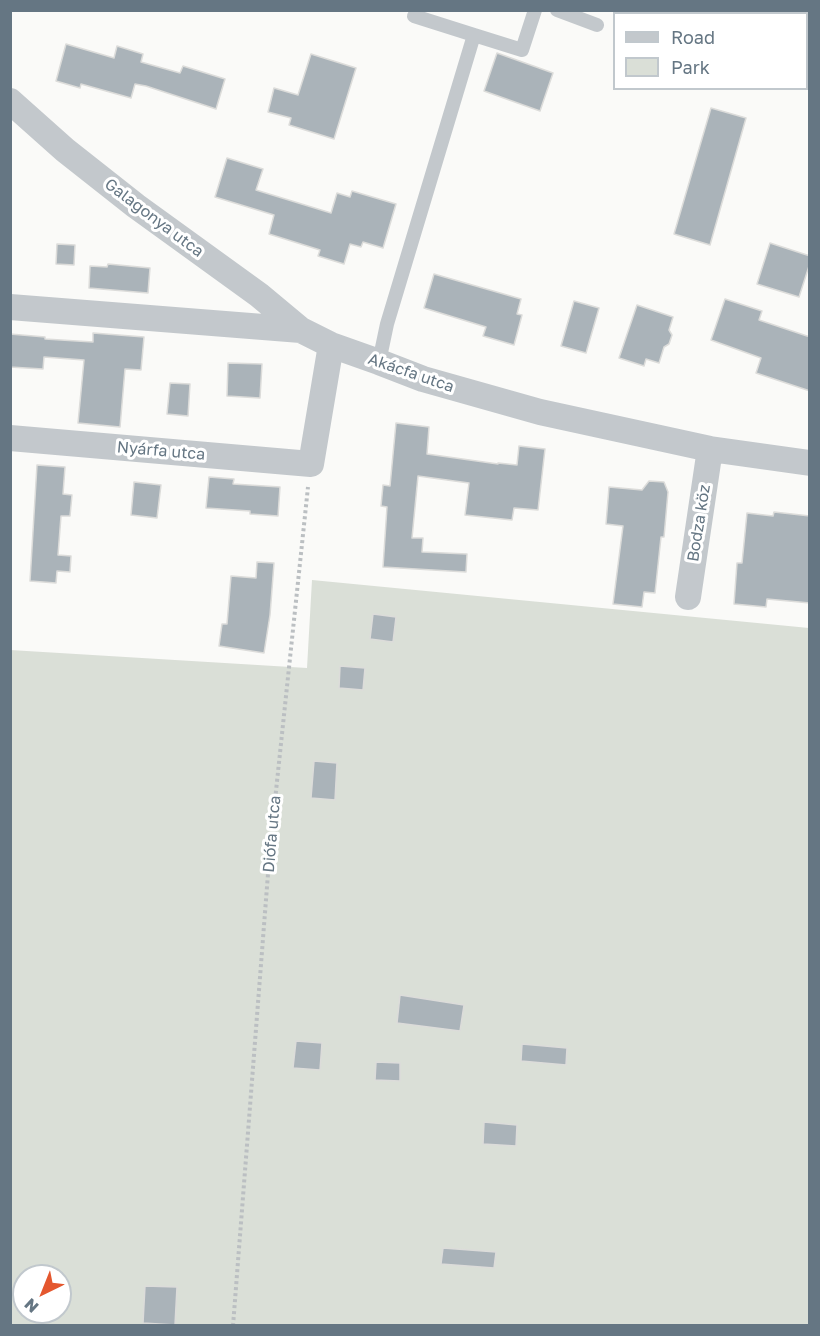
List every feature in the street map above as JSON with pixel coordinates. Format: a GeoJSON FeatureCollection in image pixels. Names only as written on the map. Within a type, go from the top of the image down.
{"type":"FeatureCollection","features":[{"type":"Feature","properties":{"kind":"street","name":"Galagonya utca"},"geometry":{"type":"LineString","coordinates":[[10,101],[74,157],[136,206],[259,295],[301,330]]}},
{"type":"Feature","properties":{"kind":"street","name":"Akácfa utca"},"geometry":{"type":"LineString","coordinates":[[10,307],[301,330],[331,345],[423,379],[540,412],[710,449],[810,463]]}},
{"type":"Feature","properties":{"kind":"street"},"geometry":{"type":"LineString","coordinates":[[310,464],[331,345]]}},
{"type":"Feature","properties":{"kind":"street","name":"Nyárfa utca"},"geometry":{"type":"LineString","coordinates":[[10,438],[310,464]]}},
{"type":"Feature","properties":{"kind":"street","name":"Bodza köz"},"geometry":{"type":"LineString","coordinates":[[688,597],[710,449]]}},
{"type":"Feature","properties":{"kind":"lane"},"geometry":{"type":"LineString","coordinates":[[414,16],[522,50],[535,10]]}},
{"type":"Feature","properties":{"kind":"lane"},"geometry":{"type":"LineString","coordinates":[[557,10],[597,25]]}},
{"type":"Feature","properties":{"kind":"lane"},"geometry":{"type":"LineString","coordinates":[[379,362],[387,324],[474,35]]}},
{"type":"Feature","properties":{"kind":"path","name":"Diófa utca"},"geometry":{"type":"LineString","coordinates":[[233,1326],[270,848],[310,464]]}},
{"type":"Feature","properties":{"kind":"green space"},"geometry":{"type":"Polygon","coordinates":[[[312,580],[809,628],[809,1325],[11,1325],[10,650],[307,668],[312,580]]]}},
{"type":"Feature","properties":{"kind":"building"},"geometry":{"type":"Polygon","coordinates":[[[66,44],[114,58],[117,46],[143,54],[141,62],[180,73],[183,66],[225,79],[216,109],[135,84],[131,98],[81,84],[80,88],[56,81],[66,44]]]}},
{"type":"Feature","properties":{"kind":"building"},"geometry":{"type":"Polygon","coordinates":[[[497,53],[553,73],[540,111],[484,91],[497,53]]]}},
{"type":"Feature","properties":{"kind":"building"},"geometry":{"type":"Polygon","coordinates":[[[311,54],[356,68],[334,139],[289,125],[291,118],[268,112],[274,88],[298,95],[311,54]]]}},
{"type":"Feature","properties":{"kind":"building"},"geometry":{"type":"Polygon","coordinates":[[[711,108],[746,118],[710,245],[674,234],[711,108]]]}},
{"type":"Feature","properties":{"kind":"building"},"geometry":{"type":"Polygon","coordinates":[[[227,158],[263,169],[256,190],[331,213],[337,193],[350,197],[352,191],[396,204],[383,248],[363,242],[361,247],[350,244],[344,264],[318,256],[320,250],[269,234],[274,215],[215,197],[227,158]]]}},
{"type":"Feature","properties":{"kind":"building"},"geometry":{"type":"Polygon","coordinates":[[[770,243],[810,256],[810,263],[799,297],[757,284],[770,243]]]}},
{"type":"Feature","properties":{"kind":"building"},"geometry":{"type":"Polygon","coordinates":[[[57,244],[75,245],[74,265],[56,264],[57,244]]]}},
{"type":"Feature","properties":{"kind":"building"},"geometry":{"type":"Polygon","coordinates":[[[108,264],[150,268],[148,293],[89,288],[90,266],[107,267],[108,264]]]}},
{"type":"Feature","properties":{"kind":"building"},"geometry":{"type":"Polygon","coordinates":[[[434,274],[521,299],[517,314],[522,315],[514,345],[483,336],[486,327],[424,308],[434,274]]]}},
{"type":"Feature","properties":{"kind":"building"},"geometry":{"type":"Polygon","coordinates":[[[725,299],[762,311],[759,320],[810,337],[810,391],[756,373],[761,358],[711,340],[725,299]]]}},
{"type":"Feature","properties":{"kind":"building"},"geometry":{"type":"Polygon","coordinates":[[[574,301],[599,308],[586,353],[561,346],[574,301]]]}},
{"type":"Feature","properties":{"kind":"building"},"geometry":{"type":"Polygon","coordinates":[[[637,305],[673,317],[669,330],[672,335],[669,344],[664,347],[659,363],[646,359],[644,366],[619,358],[637,305]]]}},
{"type":"Feature","properties":{"kind":"building"},"geometry":{"type":"Polygon","coordinates":[[[93,333],[144,337],[141,370],[125,369],[120,427],[78,423],[84,360],[44,357],[43,369],[10,367],[10,334],[93,342],[93,333]]]}},
{"type":"Feature","properties":{"kind":"building"},"geometry":{"type":"Polygon","coordinates":[[[228,363],[262,364],[260,398],[227,396],[228,363]]]}},
{"type":"Feature","properties":{"kind":"building"},"geometry":{"type":"Polygon","coordinates":[[[170,383],[190,384],[188,416],[167,414],[170,383]]]}},
{"type":"Feature","properties":{"kind":"building"},"geometry":{"type":"Polygon","coordinates":[[[396,423],[429,427],[427,454],[517,465],[519,446],[545,449],[538,510],[514,508],[512,520],[465,515],[469,483],[418,476],[412,538],[423,538],[422,552],[467,554],[466,572],[383,567],[387,507],[381,506],[383,485],[390,486],[396,423]]]}},
{"type":"Feature","properties":{"kind":"building"},"geometry":{"type":"Polygon","coordinates":[[[37,465],[65,467],[63,494],[72,495],[70,516],[61,516],[58,555],[71,556],[70,572],[57,571],[56,583],[30,581],[37,465]]]}},
{"type":"Feature","properties":{"kind":"building"},"geometry":{"type":"Polygon","coordinates":[[[209,477],[234,479],[233,484],[280,487],[278,516],[250,514],[250,511],[206,508],[209,477]]]}},
{"type":"Feature","properties":{"kind":"building"},"geometry":{"type":"Polygon","coordinates":[[[649,481],[664,482],[668,492],[655,593],[644,592],[642,607],[613,604],[623,526],[606,524],[609,487],[642,490],[649,481]]]}},
{"type":"Feature","properties":{"kind":"building"},"geometry":{"type":"Polygon","coordinates":[[[134,482],[161,485],[157,518],[131,515],[134,482]]]}},
{"type":"Feature","properties":{"kind":"building"},"geometry":{"type":"Polygon","coordinates":[[[774,512],[810,516],[810,603],[767,599],[766,607],[734,604],[737,563],[742,563],[747,513],[773,516],[774,512]]]}},
{"type":"Feature","properties":{"kind":"building"},"geometry":{"type":"Polygon","coordinates":[[[257,562],[274,563],[264,653],[219,646],[222,624],[227,624],[231,576],[256,578],[257,562]]]}},
{"type":"Feature","properties":{"kind":"building"},"geometry":{"type":"Polygon","coordinates":[[[373,614],[396,617],[393,642],[370,639],[373,614]]]}},
{"type":"Feature","properties":{"kind":"building"},"geometry":{"type":"Polygon","coordinates":[[[340,666],[365,668],[363,690],[339,688],[340,666]]]}},
{"type":"Feature","properties":{"kind":"building"},"geometry":{"type":"Polygon","coordinates":[[[314,761],[337,763],[335,800],[311,798],[314,761]]]}},
{"type":"Feature","properties":{"kind":"building"},"geometry":{"type":"Polygon","coordinates":[[[400,995],[464,1005],[460,1031],[397,1023],[400,995]]]}},
{"type":"Feature","properties":{"kind":"building"},"geometry":{"type":"Polygon","coordinates":[[[296,1041],[322,1043],[320,1070],[293,1068],[296,1041]]]}},
{"type":"Feature","properties":{"kind":"building"},"geometry":{"type":"Polygon","coordinates":[[[522,1044],[567,1048],[566,1065],[521,1061],[522,1044]]]}},
{"type":"Feature","properties":{"kind":"building"},"geometry":{"type":"Polygon","coordinates":[[[376,1062],[400,1063],[400,1081],[375,1080],[376,1062]]]}},
{"type":"Feature","properties":{"kind":"building"},"geometry":{"type":"Polygon","coordinates":[[[484,1122],[517,1125],[516,1146],[483,1144],[484,1122]]]}},
{"type":"Feature","properties":{"kind":"building"},"geometry":{"type":"Polygon","coordinates":[[[443,1248],[496,1252],[494,1268],[441,1264],[443,1248]]]}},
{"type":"Feature","properties":{"kind":"building"},"geometry":{"type":"Polygon","coordinates":[[[145,1286],[177,1287],[175,1325],[143,1323],[145,1286]]]}}]}
